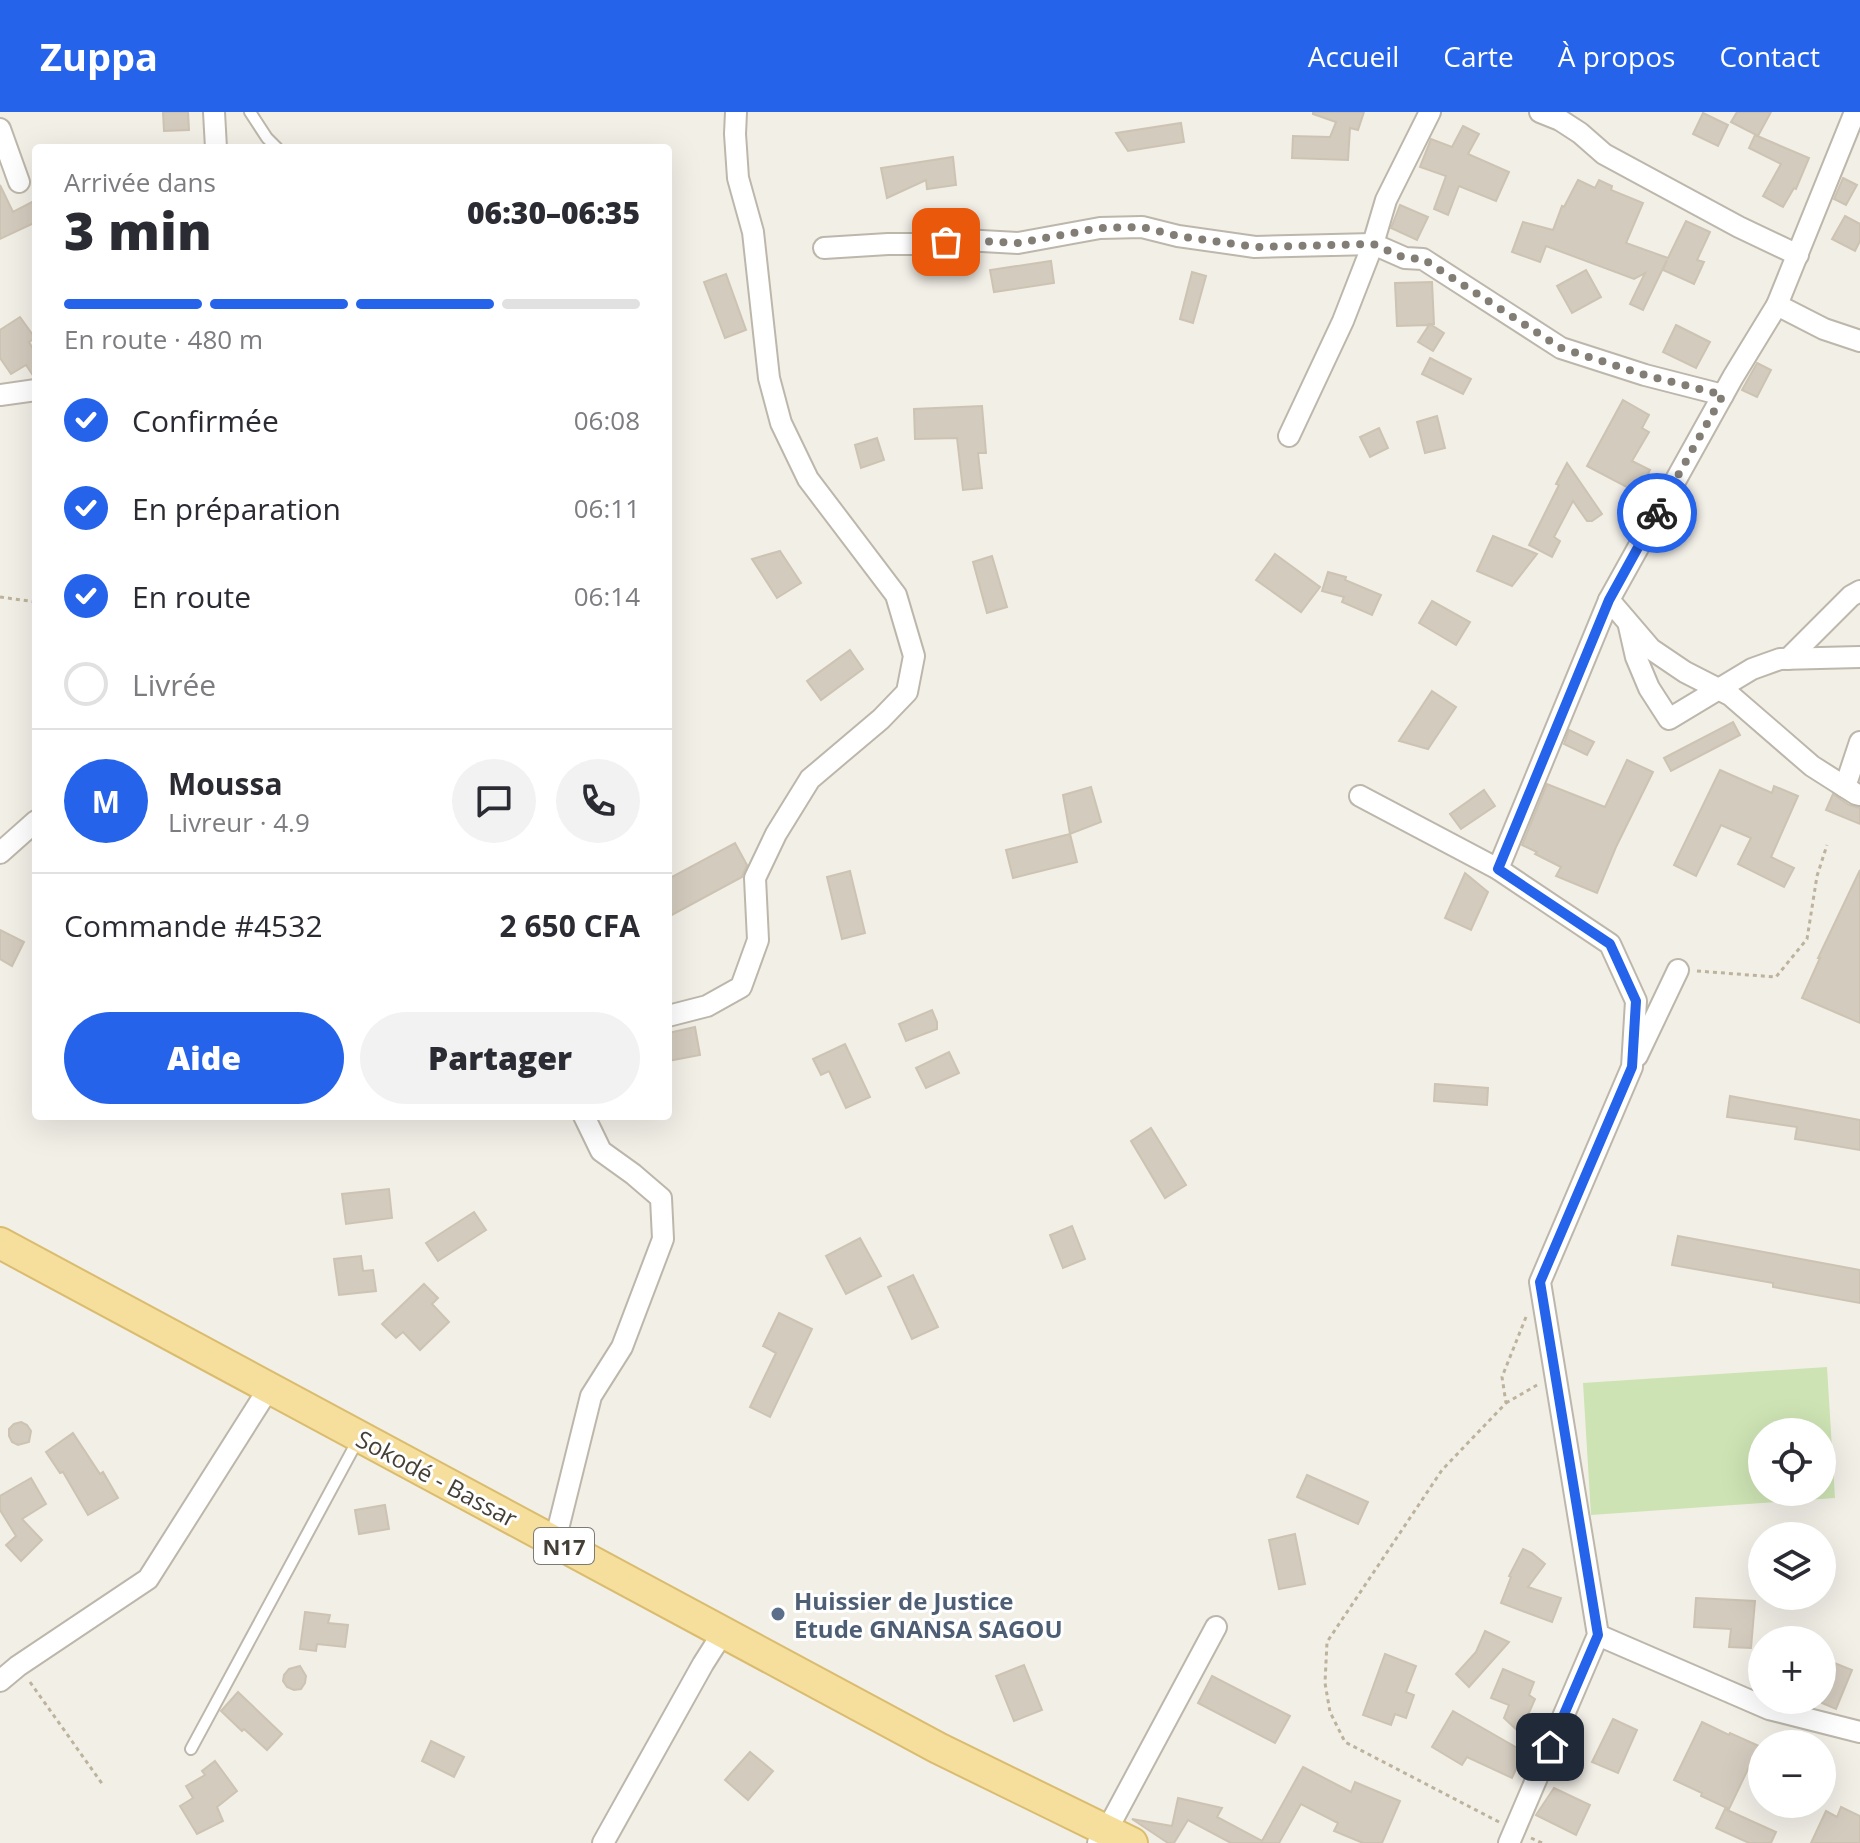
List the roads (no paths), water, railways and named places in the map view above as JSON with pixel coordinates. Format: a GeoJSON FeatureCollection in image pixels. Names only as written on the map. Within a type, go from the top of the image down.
{"type":"FeatureCollection","features":[{"type":"Feature","properties":{"kind":"main road","name":"Sokodé - Bassar"},"geometry":{"type":"LineString","coordinates":[[0,1243],[1112,1839]]}},
{"type":"Feature","properties":{"kind":"street"},"geometry":{"type":"LineString","coordinates":[[214,112],[216,144]]}},
{"type":"Feature","properties":{"kind":"street"},"geometry":{"type":"LineString","coordinates":[[672,1015],[707,1006],[741,987],[758,940],[755,878],[776,834],[810,779],[881,719],[907,692],[914,656],[896,595],[808,479],[781,423],[769,378],[753,232],[738,178],[736,112]]}},
{"type":"Feature","properties":{"kind":"street"},"geometry":{"type":"LineString","coordinates":[[1289,436],[1343,321],[1373,244],[1386,200],[1430,112]]}},
{"type":"Feature","properties":{"kind":"street"},"geometry":{"type":"LineString","coordinates":[[1540,112],[1580,133],[1604,154],[1739,227],[1798,255]]}},
{"type":"Feature","properties":{"kind":"street"},"geometry":{"type":"LineString","coordinates":[[1498,869],[1609,600],[1777,305],[1855,112]]}},
{"type":"Feature","properties":{"kind":"street"},"geometry":{"type":"LineString","coordinates":[[0,129],[19,182]]}},
{"type":"Feature","properties":{"kind":"street"},"geometry":{"type":"LineString","coordinates":[[824,248],[964,240],[1018,243],[1100,228],[1142,227],[1178,236],[1255,247],[1373,244],[1405,258],[1423,259],[1561,348],[1645,375],[1723,395]]}},
{"type":"Feature","properties":{"kind":"street"},"geometry":{"type":"LineString","coordinates":[[1777,305],[1824,329],[1860,341]]}},
{"type":"Feature","properties":{"kind":"street"},"geometry":{"type":"LineString","coordinates":[[0,395],[32,391]]}},
{"type":"Feature","properties":{"kind":"street"},"geometry":{"type":"LineString","coordinates":[[1788,659],[1851,596],[1860,591]]}},
{"type":"Feature","properties":{"kind":"street"},"geometry":{"type":"LineString","coordinates":[[1609,600],[1651,649],[1685,672],[1730,695],[1812,766],[1853,791],[1860,742]]}},
{"type":"Feature","properties":{"kind":"street"},"geometry":{"type":"LineString","coordinates":[[1628,622],[1636,657],[1649,688],[1669,719],[1752,669],[1780,659],[1860,657]]}},
{"type":"Feature","properties":{"kind":"street"},"geometry":{"type":"LineString","coordinates":[[1360,796],[1498,869],[1610,944],[1636,1001],[1632,1067]]}},
{"type":"Feature","properties":{"kind":"street"},"geometry":{"type":"LineString","coordinates":[[0,853],[32,825]]}},
{"type":"Feature","properties":{"kind":"street"},"geometry":{"type":"LineString","coordinates":[[1511,1837],[1598,1635],[1540,1282],[1632,1067],[1678,970]]}},
{"type":"Feature","properties":{"kind":"street"},"geometry":{"type":"LineString","coordinates":[[555,1541],[591,1396],[622,1347],[663,1239],[661,1198],[601,1151],[586,1120]]}},
{"type":"Feature","properties":{"kind":"street"},"geometry":{"type":"LineString","coordinates":[[0,1681],[148,1579],[269,1388]]}},
{"type":"Feature","properties":{"kind":"street"},"geometry":{"type":"LineString","coordinates":[[1112,1839],[1216,1627]]}},
{"type":"Feature","properties":{"kind":"street"},"geometry":{"type":"LineString","coordinates":[[603,1843],[724,1631]]}},
{"type":"Feature","properties":{"kind":"street"},"geometry":{"type":"LineString","coordinates":[[1598,1635],[1769,1709],[1860,1732]]}},
{"type":"Feature","properties":{"kind":"lane"},"geometry":{"type":"LineString","coordinates":[[250,112],[273,144]]}},
{"type":"Feature","properties":{"kind":"lane"},"geometry":{"type":"LineString","coordinates":[[191,1749],[360,1436]]}},
{"type":"Feature","properties":{"kind":"place","name":"Huissier de Justice Etude GNANSA SAGOU"},"geometry":{"type":"Point","coordinates":[778,1614]}}]}
